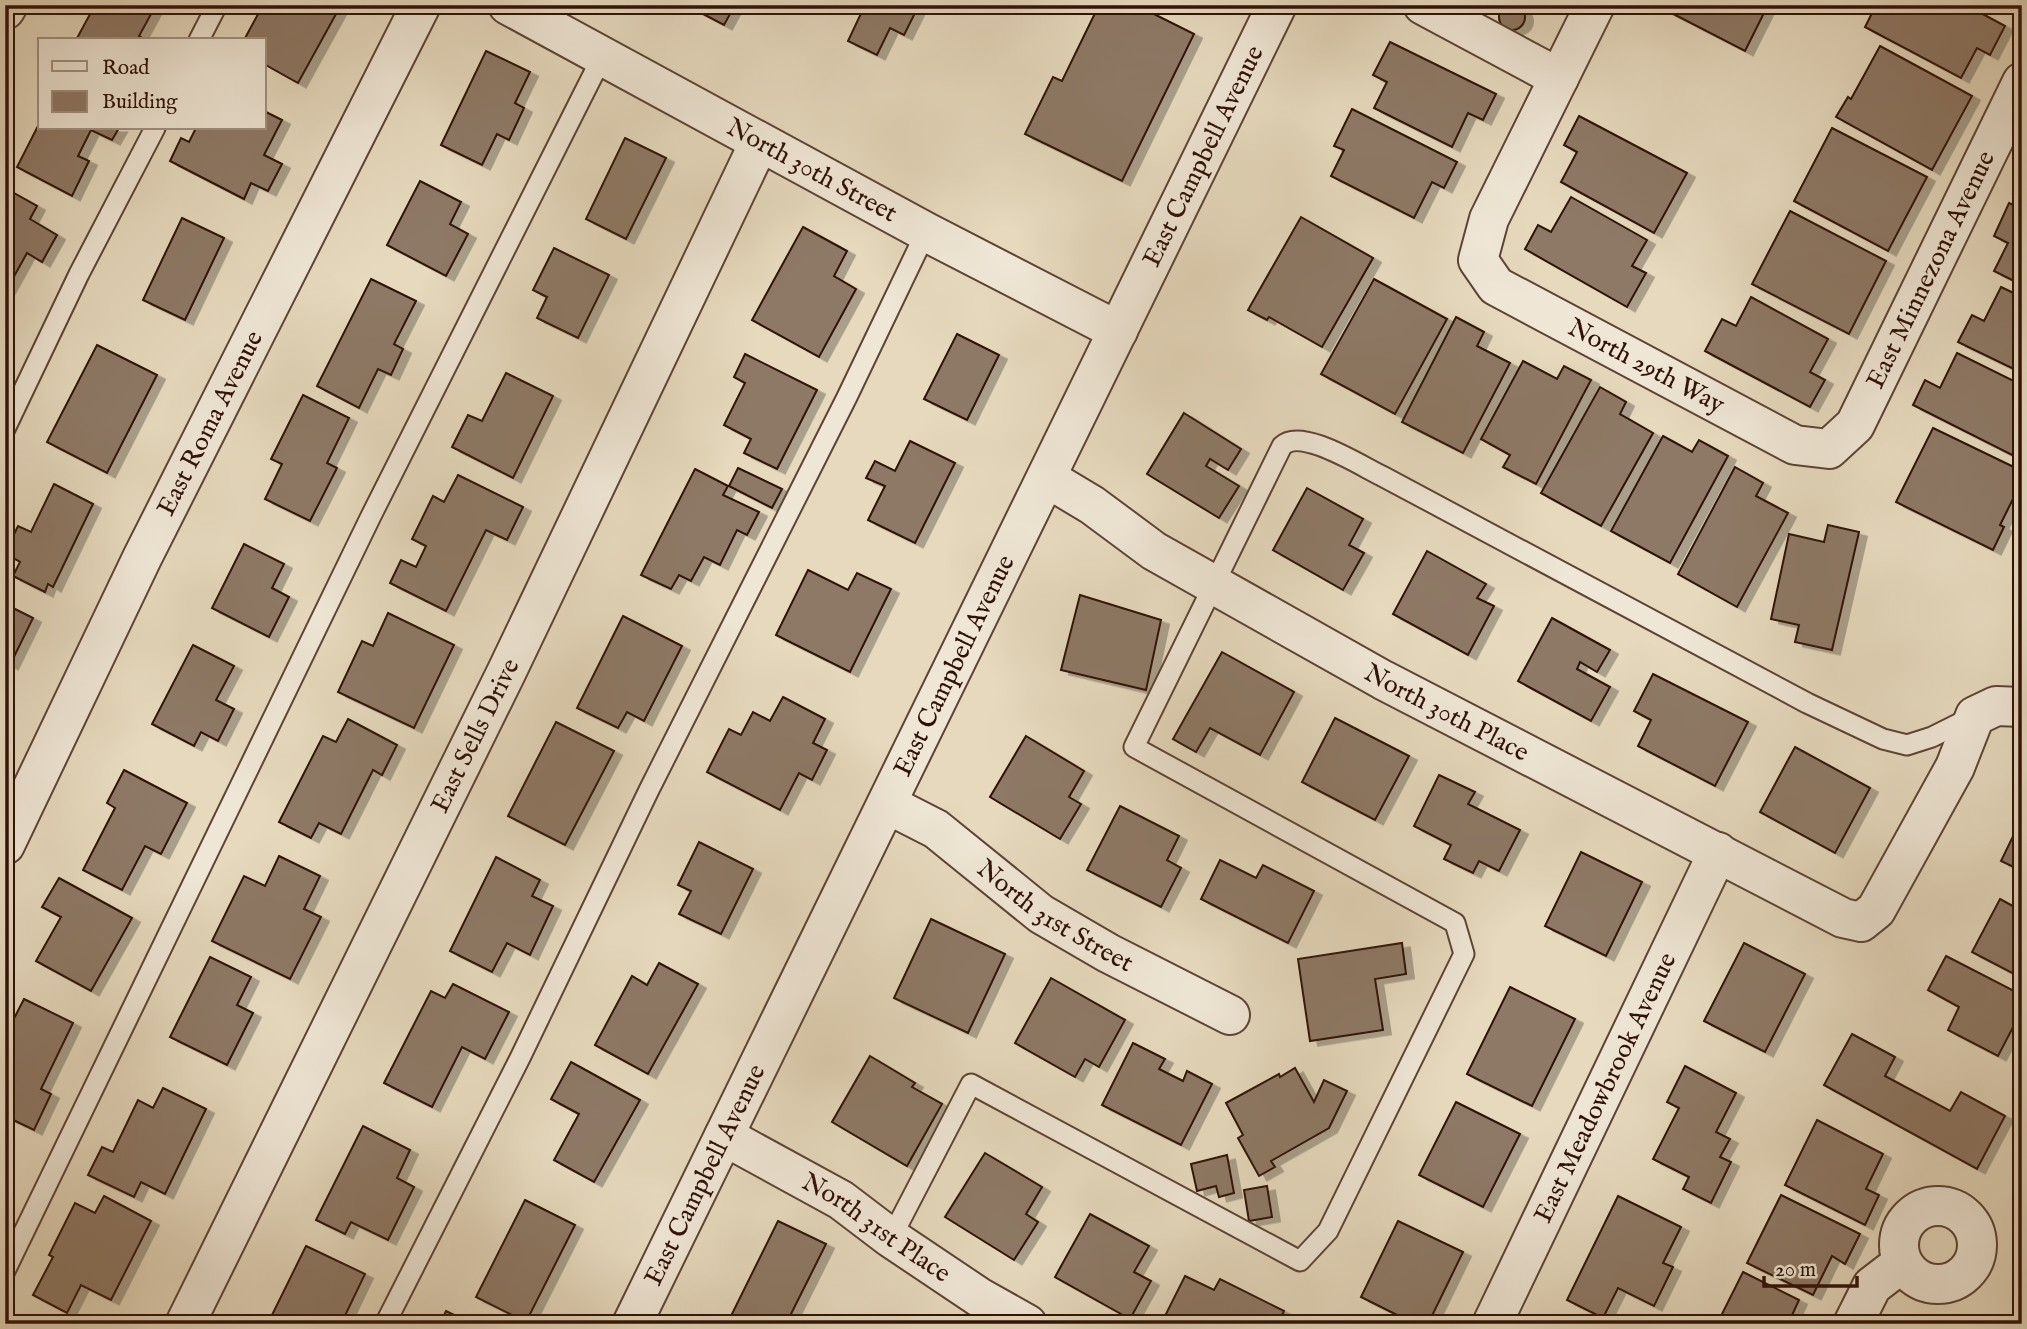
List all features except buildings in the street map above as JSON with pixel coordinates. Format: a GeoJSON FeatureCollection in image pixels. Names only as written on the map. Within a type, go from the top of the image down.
{"type":"FeatureCollection","features":[{"type":"Feature","properties":{"kind":"street"},"geometry":{"type":"LineString","coordinates":[[5,10],[8,5]]}},
{"type":"Feature","properties":{"kind":"street","name":"East Roma Avenue"},"geometry":{"type":"LineString","coordinates":[[5,845],[142,558],[421,5]]}},
{"type":"Feature","properties":{"kind":"street","name":"North 30th Street"},"geometry":{"type":"LineString","coordinates":[[508,5],[759,143],[1118,331]]}},
{"type":"Feature","properties":{"kind":"street","name":"East Campbell Avenue"},"geometry":{"type":"LineString","coordinates":[[632,1324],[1277,5]]}},
{"type":"Feature","properties":{"kind":"street"},"geometry":{"type":"LineString","coordinates":[[1423,5],[1470,17],[1559,78],[1584,9]]}},
{"type":"Feature","properties":{"kind":"street","name":"North 29th Way"},"geometry":{"type":"LineString","coordinates":[[1559,78],[1489,219],[1478,260],[1496,286],[1795,445],[1829,449]]}},
{"type":"Feature","properties":{"kind":"street","name":"East Minnezona Avenue"},"geometry":{"type":"LineString","coordinates":[[1829,449],[1855,425],[2022,82]]}},
{"type":"Feature","properties":{"kind":"street","name":"East Sells Drive"},"geometry":{"type":"LineString","coordinates":[[184,1324],[500,686],[759,143]]}},
{"type":"Feature","properties":{"kind":"street","name":"North 30th Place"},"geometry":{"type":"LineString","coordinates":[[1047,478],[1092,505],[1154,551],[1383,680],[1843,918],[1861,922],[1877,910],[1955,767],[1975,716]]}},
{"type":"Feature","properties":{"kind":"street"},"geometry":{"type":"LineString","coordinates":[[2022,707],[1997,706],[1975,716],[1993,729],[2022,732]]}},
{"type":"Feature","properties":{"kind":"street","name":"North 31st Street"},"geometry":{"type":"LineString","coordinates":[[887,804],[936,829],[1041,914],[1108,953],[1230,1015]]}},
{"type":"Feature","properties":{"kind":"street","name":"East Meadowbrook Avenue"},"geometry":{"type":"LineString","coordinates":[[1492,1324],[1718,852]]}},
{"type":"Feature","properties":{"kind":"street","name":"North 31st Place"},"geometry":{"type":"LineString","coordinates":[[724,1136],[841,1200],[891,1238],[979,1297],[1027,1324]]}},
{"type":"Feature","properties":{"kind":"street"},"geometry":{"type":"LineString","coordinates":[[1853,1324],[1872,1286],[1902,1263]]}},
{"type":"Feature","properties":{"kind":"lane"},"geometry":{"type":"LineString","coordinates":[[200,38],[217,5]]}},
{"type":"Feature","properties":{"kind":"lane"},"geometry":{"type":"LineString","coordinates":[[5,1271],[371,516],[602,57]]}},
{"type":"Feature","properties":{"kind":"lane"},"geometry":{"type":"LineString","coordinates":[[5,429],[79,274],[154,130]]}},
{"type":"Feature","properties":{"kind":"lane"},"geometry":{"type":"LineString","coordinates":[[385,1324],[520,1058],[661,766],[847,397],[926,232]]}},
{"type":"Feature","properties":{"kind":"lane"},"geometry":{"type":"LineString","coordinates":[[891,1238],[971,1084],[1300,1261],[1328,1231],[1464,954],[1455,923],[1134,747],[1282,446],[1289,440],[1304,441],[1325,448],[1382,476],[1807,703],[1883,739],[1907,745],[1932,737],[1975,716]]}}]}
